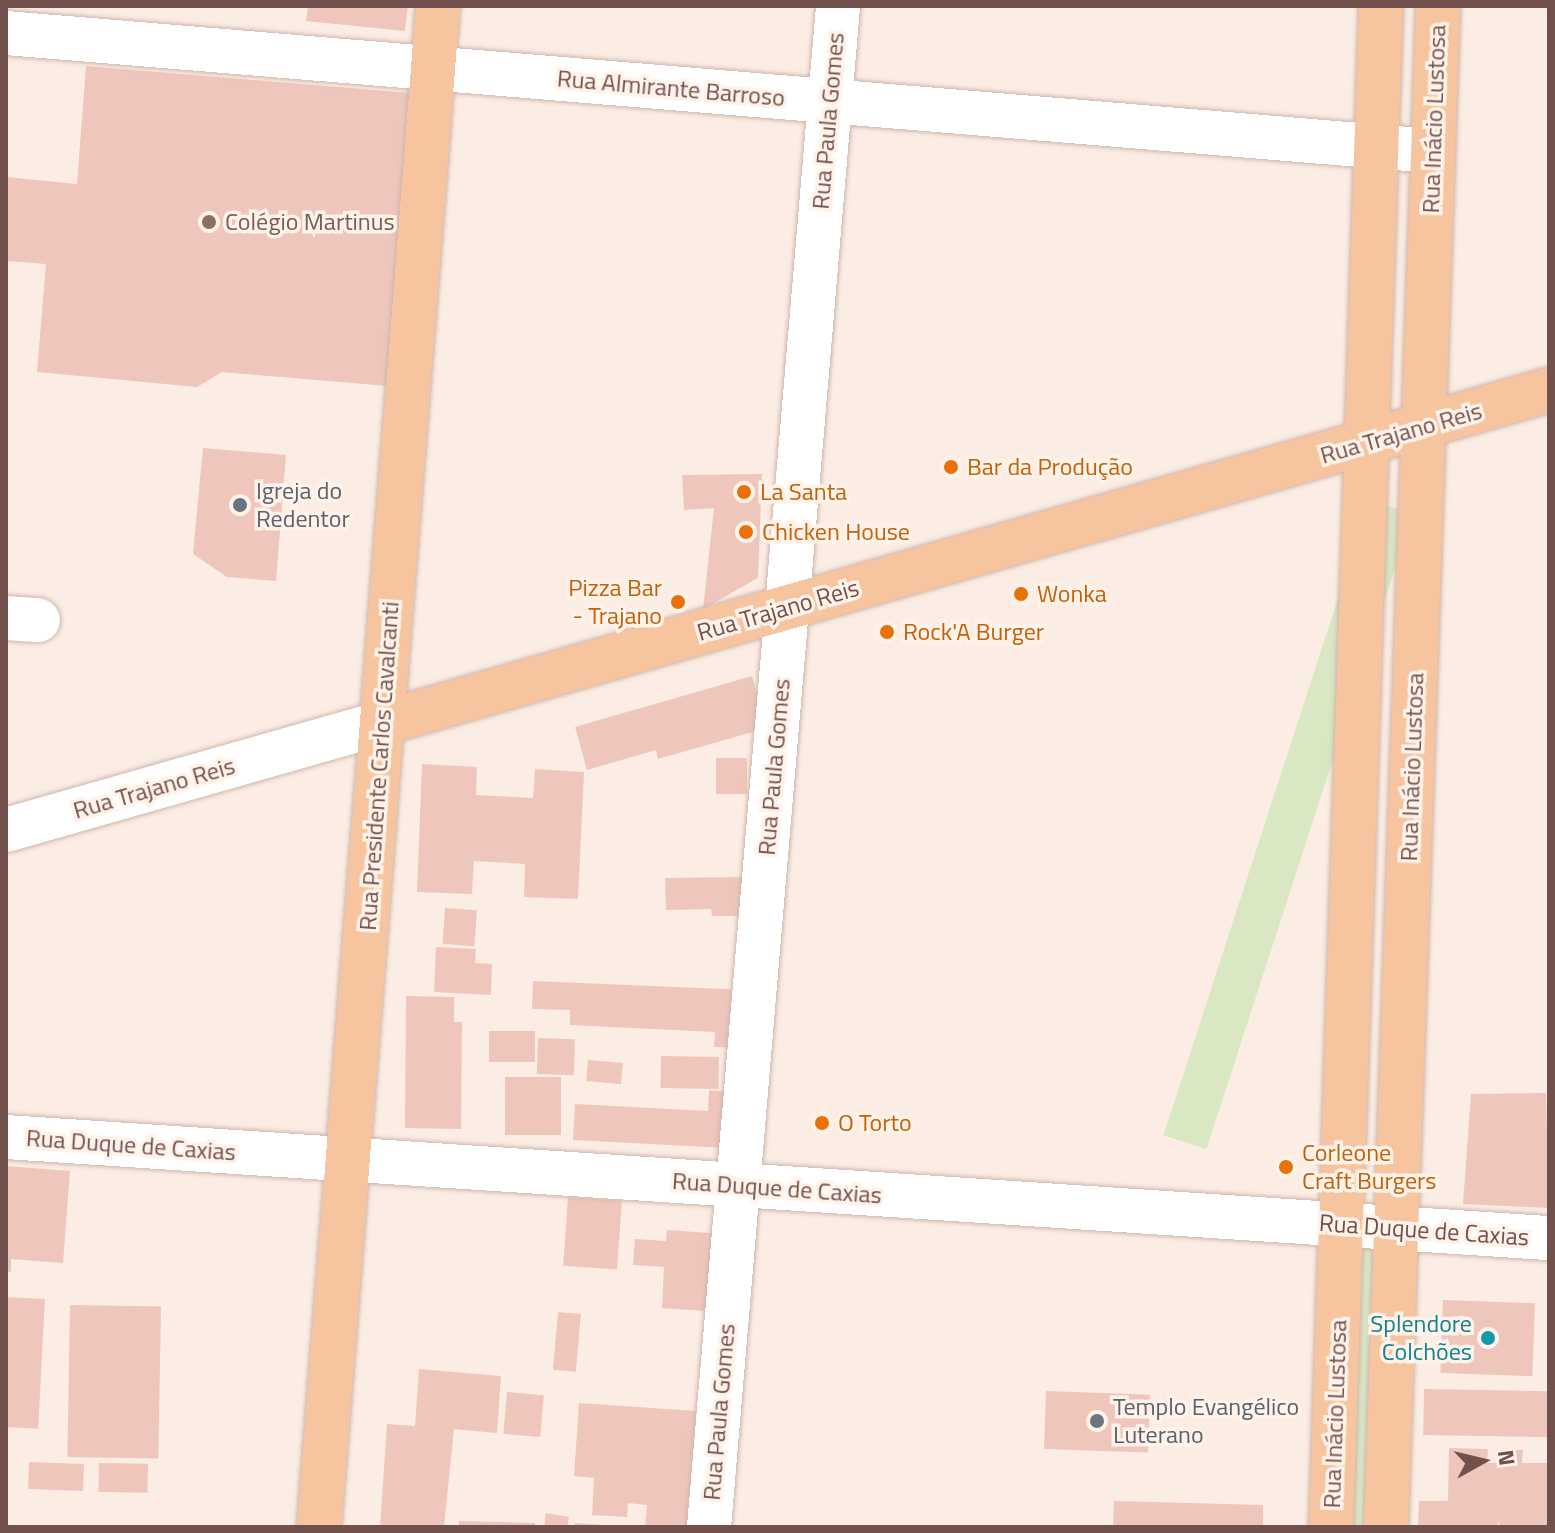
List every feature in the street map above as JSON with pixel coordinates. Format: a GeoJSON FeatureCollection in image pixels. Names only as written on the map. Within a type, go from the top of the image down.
{"type":"FeatureCollection","features":[{"type":"Feature","properties":{"kind":"main road","name":"Rua Presidente Carlos Cavalcanti"},"geometry":{"type":"LineString","coordinates":[[319,1527],[438,6]]}},
{"type":"Feature","properties":{"kind":"main road","name":"Rua Inácio Lustosa"},"geometry":{"type":"LineString","coordinates":[[1331,1527],[1381,6]]}},
{"type":"Feature","properties":{"kind":"main road","name":"Rua Inácio Lustosa"},"geometry":{"type":"LineString","coordinates":[[1386,1527],[1438,6]]}},
{"type":"Feature","properties":{"kind":"main road","name":"Rua Trajano Reis"},"geometry":{"type":"LineString","coordinates":[[382,723],[1549,390]]}},
{"type":"Feature","properties":{"kind":"street","name":"Rua Paula Gomes"},"geometry":{"type":"LineString","coordinates":[[709,1527],[838,6]]}},
{"type":"Feature","properties":{"kind":"street","name":"Rua Almirante Barroso"},"geometry":{"type":"LineString","coordinates":[[6,33],[1433,151]]}},
{"type":"Feature","properties":{"kind":"street","name":"Rua Trajano Reis"},"geometry":{"type":"LineString","coordinates":[[6,830],[382,723]]}},
{"type":"Feature","properties":{"kind":"street","name":"Rua Duque de Caxias"},"geometry":{"type":"LineString","coordinates":[[6,1137],[1549,1238]]}},
{"type":"Feature","properties":{"kind":"green space"},"geometry":{"type":"Polygon","coordinates":[[[1370,500],[1413,514],[1206,1149],[1164,1135],[1370,500]]]}},
{"type":"Feature","properties":{"kind":"green space"},"geometry":{"type":"Polygon","coordinates":[[[1343,1242],[1396,1244],[1386,1527],[1333,1527],[1343,1242]]]}},
{"type":"Feature","properties":{"kind":"building"},"geometry":{"type":"Polygon","coordinates":[[[308,6],[408,6],[405,31],[306,21],[308,6]]]}},
{"type":"Feature","properties":{"kind":"building","name":"Colégio Martinus"},"geometry":{"type":"Polygon","coordinates":[[[86,66],[422,94],[399,387],[222,372],[197,387],[37,372],[46,264],[6,261],[6,177],[77,184],[86,66]]]}},
{"type":"Feature","properties":{"kind":"building","name":"Igreja do Redentor"},"geometry":{"type":"Polygon","coordinates":[[[203,448],[286,455],[276,581],[227,577],[193,554],[203,448]]]}},
{"type":"Feature","properties":{"kind":"building"},"geometry":{"type":"Polygon","coordinates":[[[762,474],[758,578],[703,609],[714,508],[684,510],[682,475],[762,474]]]}},
{"type":"Feature","properties":{"kind":"building"},"geometry":{"type":"Polygon","coordinates":[[[752,676],[767,728],[658,759],[656,750],[587,770],[575,727],[752,676]]]}},
{"type":"Feature","properties":{"kind":"building"},"geometry":{"type":"Polygon","coordinates":[[[716,758],[747,758],[747,794],[716,794],[716,758]]]}},
{"type":"Feature","properties":{"kind":"building"},"geometry":{"type":"Polygon","coordinates":[[[422,764],[477,767],[476,795],[533,798],[535,769],[584,772],[578,899],[524,897],[525,864],[474,861],[472,894],[417,892],[422,764]]]}},
{"type":"Feature","properties":{"kind":"building"},"geometry":{"type":"Polygon","coordinates":[[[745,877],[745,916],[712,916],[711,909],[666,910],[665,878],[745,877]]]}},
{"type":"Feature","properties":{"kind":"building"},"geometry":{"type":"Polygon","coordinates":[[[445,908],[477,910],[474,946],[442,944],[445,908]]]}},
{"type":"Feature","properties":{"kind":"building"},"geometry":{"type":"Polygon","coordinates":[[[436,947],[476,949],[475,963],[492,964],[491,995],[434,992],[436,947]]]}},
{"type":"Feature","properties":{"kind":"building"},"geometry":{"type":"Polygon","coordinates":[[[533,981],[748,990],[745,1048],[714,1047],[715,1032],[570,1025],[570,1010],[532,1009],[533,981]]]}},
{"type":"Feature","properties":{"kind":"building"},"geometry":{"type":"Polygon","coordinates":[[[406,996],[454,997],[454,1022],[462,1022],[461,1129],[405,1128],[406,996]]]}},
{"type":"Feature","properties":{"kind":"building"},"geometry":{"type":"Polygon","coordinates":[[[489,1031],[535,1031],[535,1062],[489,1062],[489,1031]]]}},
{"type":"Feature","properties":{"kind":"building"},"geometry":{"type":"Polygon","coordinates":[[[538,1038],[575,1039],[574,1075],[537,1074],[538,1038]]]}},
{"type":"Feature","properties":{"kind":"building"},"geometry":{"type":"Polygon","coordinates":[[[661,1056],[719,1057],[718,1089],[660,1088],[661,1056]]]}},
{"type":"Feature","properties":{"kind":"building"},"geometry":{"type":"Polygon","coordinates":[[[588,1060],[623,1063],[621,1084],[586,1081],[588,1060]]]}},
{"type":"Feature","properties":{"kind":"building"},"geometry":{"type":"Polygon","coordinates":[[[505,1077],[561,1077],[561,1135],[505,1135],[505,1077]]]}},
{"type":"Feature","properties":{"kind":"building"},"geometry":{"type":"Polygon","coordinates":[[[709,1090],[735,1092],[728,1148],[573,1140],[575,1104],[708,1111],[709,1090]]]}},
{"type":"Feature","properties":{"kind":"building"},"geometry":{"type":"Polygon","coordinates":[[[1546,1093],[1549,1208],[1463,1204],[1471,1094],[1546,1093]]]}},
{"type":"Feature","properties":{"kind":"building"},"geometry":{"type":"Polygon","coordinates":[[[6,1166],[70,1171],[63,1263],[11,1259],[11,1272],[6,1271],[6,1166]]]}},
{"type":"Feature","properties":{"kind":"building"},"geometry":{"type":"Polygon","coordinates":[[[568,1197],[622,1201],[617,1270],[563,1266],[568,1197]]]}},
{"type":"Feature","properties":{"kind":"building"},"geometry":{"type":"Polygon","coordinates":[[[667,1230],[724,1234],[719,1312],[662,1308],[664,1267],[633,1265],[635,1239],[666,1241],[667,1230]]]}},
{"type":"Feature","properties":{"kind":"building"},"geometry":{"type":"Polygon","coordinates":[[[6,1297],[45,1299],[38,1429],[6,1427],[6,1297]]]}},
{"type":"Feature","properties":{"kind":"building","name":"Splendore Colchões"},"geometry":{"type":"Polygon","coordinates":[[[1443,1300],[1535,1303],[1532,1376],[1440,1373],[1443,1300]]]}},
{"type":"Feature","properties":{"kind":"building"},"geometry":{"type":"Polygon","coordinates":[[[70,1305],[161,1307],[158,1459],[67,1457],[70,1305]]]}},
{"type":"Feature","properties":{"kind":"building"},"geometry":{"type":"Polygon","coordinates":[[[558,1312],[581,1314],[576,1372],[553,1370],[558,1312]]]}},
{"type":"Feature","properties":{"kind":"building"},"geometry":{"type":"Polygon","coordinates":[[[419,1369],[501,1376],[497,1433],[454,1429],[444,1527],[380,1527],[387,1424],[415,1426],[419,1369]]]}},
{"type":"Feature","properties":{"kind":"building"},"geometry":{"type":"Polygon","coordinates":[[[1424,1389],[1549,1391],[1548,1437],[1423,1435],[1424,1389]]]}},
{"type":"Feature","properties":{"kind":"building","name":"Templo Evangélico Luterano"},"geometry":{"type":"Polygon","coordinates":[[[1046,1391],[1150,1395],[1148,1453],[1044,1449],[1046,1391]]]}},
{"type":"Feature","properties":{"kind":"building"},"geometry":{"type":"Polygon","coordinates":[[[507,1392],[544,1395],[540,1437],[503,1434],[507,1392]]]}},
{"type":"Feature","properties":{"kind":"building"},"geometry":{"type":"Polygon","coordinates":[[[579,1403],[696,1411],[688,1527],[645,1527],[647,1505],[628,1503],[627,1517],[592,1515],[594,1478],[574,1476],[579,1403]]]}},
{"type":"Feature","properties":{"kind":"building"},"geometry":{"type":"Polygon","coordinates":[[[1449,1448],[1488,1449],[1487,1463],[1501,1463],[1501,1450],[1523,1450],[1522,1463],[1549,1463],[1548,1527],[1500,1527],[1498,1520],[1498,1527],[1418,1527],[1419,1501],[1448,1501],[1449,1448]]]}},
{"type":"Feature","properties":{"kind":"building"},"geometry":{"type":"Polygon","coordinates":[[[29,1462],[84,1464],[83,1491],[28,1489],[29,1462]]]}},
{"type":"Feature","properties":{"kind":"building"},"geometry":{"type":"Polygon","coordinates":[[[99,1463],[148,1464],[147,1493],[98,1492],[99,1463]]]}},
{"type":"Feature","properties":{"kind":"building"},"geometry":{"type":"Polygon","coordinates":[[[1114,1501],[1263,1505],[1263,1527],[1113,1527],[1114,1501]]]}},
{"type":"Feature","properties":{"kind":"building"},"geometry":{"type":"Polygon","coordinates":[[[546,1513],[569,1517],[567,1527],[544,1527],[546,1513]]]}},
{"type":"Feature","properties":{"kind":"building"},"geometry":{"type":"Polygon","coordinates":[[[459,1521],[535,1523],[535,1527],[459,1527],[459,1521]]]}},
{"type":"Feature","properties":{"kind":"building"},"geometry":{"type":"Polygon","coordinates":[[[575,1523],[604,1525],[574,1527],[575,1523]]]}},
{"type":"Feature","properties":{"kind":"place","name":"Colégio Martinus"},"geometry":{"type":"Point","coordinates":[209,222]}},
{"type":"Feature","properties":{"kind":"place","name":"Bar da Produção"},"geometry":{"type":"Point","coordinates":[951,467]}},
{"type":"Feature","properties":{"kind":"place","name":"La Santa"},"geometry":{"type":"Point","coordinates":[744,492]}},
{"type":"Feature","properties":{"kind":"place","name":"Igreja do Redentor"},"geometry":{"type":"Point","coordinates":[240,505]}},
{"type":"Feature","properties":{"kind":"place","name":"Chicken House"},"geometry":{"type":"Point","coordinates":[746,532]}},
{"type":"Feature","properties":{"kind":"place","name":"Wonka"},"geometry":{"type":"Point","coordinates":[1021,594]}},
{"type":"Feature","properties":{"kind":"place","name":"Pizza Bar - Trajano"},"geometry":{"type":"Point","coordinates":[678,602]}},
{"type":"Feature","properties":{"kind":"place","name":"Rock'A Burger"},"geometry":{"type":"Point","coordinates":[887,632]}},
{"type":"Feature","properties":{"kind":"place","name":"O Torto"},"geometry":{"type":"Point","coordinates":[822,1123]}},
{"type":"Feature","properties":{"kind":"place","name":"Corleone Craft Burgers"},"geometry":{"type":"Point","coordinates":[1286,1167]}},
{"type":"Feature","properties":{"kind":"place","name":"Splendore Colchões"},"geometry":{"type":"Point","coordinates":[1488,1338]}},
{"type":"Feature","properties":{"kind":"place","name":"Templo Evangélico Luterano"},"geometry":{"type":"Point","coordinates":[1097,1421]}}]}
